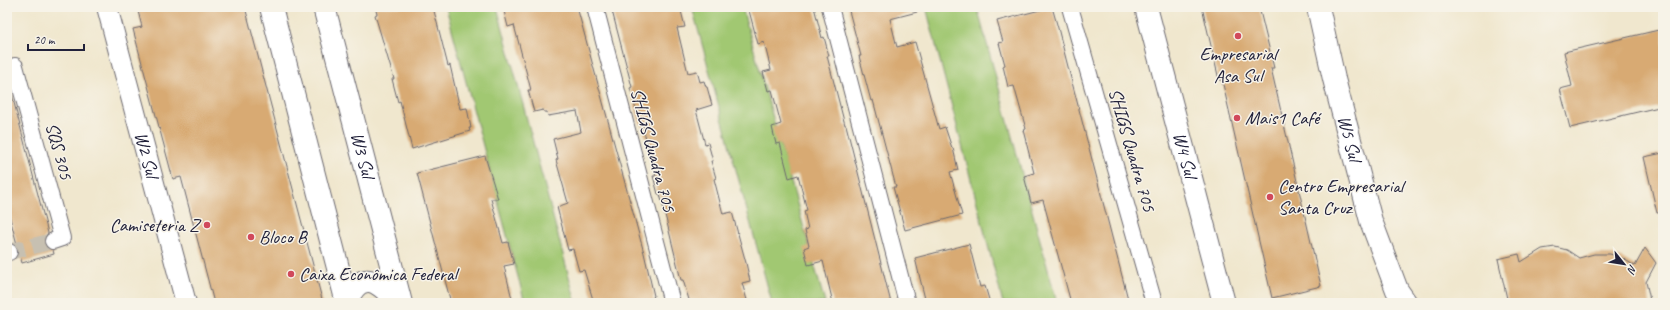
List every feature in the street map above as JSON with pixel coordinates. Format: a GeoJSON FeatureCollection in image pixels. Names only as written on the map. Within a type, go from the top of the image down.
{"type":"FeatureCollection","features":[{"type":"Feature","properties":{"kind":"main road"},"geometry":{"type":"LineString","coordinates":[[271,7],[346,302]]}},
{"type":"Feature","properties":{"kind":"main road","name":"W3 Sul"},"geometry":{"type":"LineString","coordinates":[[324,7],[400,303]]}},
{"type":"Feature","properties":{"kind":"main road","name":"W4 Sul"},"geometry":{"type":"LineString","coordinates":[[1146,7],[1224,303]]}},
{"type":"Feature","properties":{"kind":"main road","name":"W5 Sul"},"geometry":{"type":"LineString","coordinates":[[1318,7],[1334,79],[1371,221],[1399,299]]}},
{"type":"Feature","properties":{"kind":"main road"},"geometry":{"type":"LineString","coordinates":[[346,302],[353,288],[359,283],[375,282],[400,303]]}},
{"type":"Feature","properties":{"kind":"street","name":"W2 Sul"},"geometry":{"type":"LineString","coordinates":[[107,7],[186,303]]}},
{"type":"Feature","properties":{"kind":"street","name":"SHIGS Quadra 705"},"geometry":{"type":"LineString","coordinates":[[595,7],[672,303]]}},
{"type":"Feature","properties":{"kind":"street"},"geometry":{"type":"LineString","coordinates":[[830,7],[907,303]]}},
{"type":"Feature","properties":{"kind":"street","name":"SHIGS Quadra 705"},"geometry":{"type":"LineString","coordinates":[[1070,7],[1154,303]]}},
{"type":"Feature","properties":{"kind":"street","name":"SQS 305"},"geometry":{"type":"LineString","coordinates":[[15,66],[62,238],[53,241]]}},
{"type":"Feature","properties":{"kind":"green space"},"geometry":{"type":"Polygon","coordinates":[[[446,7],[497,7],[576,303],[525,303],[446,7]]]}},
{"type":"Feature","properties":{"kind":"green space"},"geometry":{"type":"Polygon","coordinates":[[[692,7],[742,7],[825,303],[772,303],[692,7]]]}},
{"type":"Feature","properties":{"kind":"green space"},"geometry":{"type":"Polygon","coordinates":[[[926,7],[977,7],[1057,303],[1003,303],[926,7]]]}},
{"type":"Feature","properties":{"kind":"building"},"geometry":{"type":"Polygon","coordinates":[[[137,7],[245,7],[323,303],[214,303],[181,177],[173,179],[133,29],[142,27],[137,7]]]}},
{"type":"Feature","properties":{"kind":"building"},"geometry":{"type":"Polygon","coordinates":[[[375,7],[433,7],[448,66],[450,65],[460,109],[467,108],[471,128],[469,128],[470,131],[412,149],[400,101],[398,102],[392,79],[394,79],[375,15],[377,14],[375,7]]]}},
{"type":"Feature","properties":{"kind":"building"},"geometry":{"type":"Polygon","coordinates":[[[503,7],[577,7],[644,253],[654,296],[654,303],[594,303],[584,270],[579,271],[573,249],[568,250],[557,207],[568,203],[556,160],[558,159],[553,139],[581,132],[577,111],[548,116],[547,112],[544,112],[543,110],[534,112],[528,90],[531,90],[514,25],[508,27],[503,7]]]}},
{"type":"Feature","properties":{"kind":"building"},"geometry":{"type":"Polygon","coordinates":[[[611,7],[680,7],[685,27],[677,28],[688,73],[697,71],[700,82],[704,81],[707,87],[712,105],[696,110],[705,144],[708,143],[713,161],[711,161],[716,178],[714,179],[723,214],[732,212],[746,263],[750,281],[742,283],[747,300],[735,303],[690,303],[683,280],[681,280],[660,194],[658,194],[653,176],[656,176],[642,124],[640,124],[630,88],[632,87],[611,7]]]}},
{"type":"Feature","properties":{"kind":"building"},"geometry":{"type":"Polygon","coordinates":[[[748,7],[814,7],[822,38],[824,37],[829,56],[827,56],[891,303],[833,303],[823,261],[808,265],[804,248],[809,246],[805,230],[808,229],[804,211],[807,210],[798,175],[789,178],[780,143],[776,144],[772,127],[781,124],[772,90],[768,91],[763,72],[771,70],[764,42],[758,44],[748,7]]]}},
{"type":"Feature","properties":{"kind":"building"},"geometry":{"type":"Polygon","coordinates":[[[848,7],[916,7],[917,12],[890,19],[897,47],[915,42],[939,129],[945,127],[953,148],[958,170],[950,172],[962,215],[905,230],[893,187],[896,187],[873,100],[871,101],[859,56],[861,56],[848,7]]]}},
{"type":"Feature","properties":{"kind":"building"},"geometry":{"type":"Polygon","coordinates":[[[1052,7],[1129,303],[1071,303],[1043,200],[1031,203],[1024,176],[1034,173],[1023,130],[1026,129],[1014,86],[1008,87],[1003,66],[1005,65],[999,43],[1003,42],[997,21],[1052,7]]]}},
{"type":"Feature","properties":{"kind":"building","name":"Centro Empresarial Santa Cruz"},"geometry":{"type":"Polygon","coordinates":[[[1202,7],[1259,7],[1274,68],[1271,68],[1321,286],[1272,298],[1222,80],[1219,80],[1202,7]]]}},
{"type":"Feature","properties":{"kind":"building"},"geometry":{"type":"Polygon","coordinates":[[[1663,29],[1663,106],[1570,128],[1560,89],[1572,86],[1564,52],[1663,29]]]}},
{"type":"Feature","properties":{"kind":"building"},"geometry":{"type":"Polygon","coordinates":[[[12,95],[48,233],[44,239],[44,244],[47,248],[53,250],[54,254],[22,263],[7,207],[7,96],[12,95]]]}},
{"type":"Feature","properties":{"kind":"building"},"geometry":{"type":"Polygon","coordinates":[[[1663,153],[1663,212],[1657,213],[1644,157],[1663,153]]]}},
{"type":"Feature","properties":{"kind":"building"},"geometry":{"type":"Polygon","coordinates":[[[485,156],[498,199],[491,199],[503,243],[508,242],[514,264],[504,266],[513,303],[451,303],[417,173],[485,156]]]}},
{"type":"Feature","properties":{"kind":"building"},"geometry":{"type":"Polygon","coordinates":[[[969,244],[980,287],[985,286],[990,303],[926,303],[915,258],[969,244]]]}},
{"type":"Feature","properties":{"kind":"building"},"geometry":{"type":"Polygon","coordinates":[[[1555,247],[1567,250],[1579,258],[1594,254],[1610,254],[1622,258],[1635,266],[1645,248],[1656,263],[1646,282],[1650,303],[1508,303],[1498,259],[1519,254],[1521,262],[1542,249],[1555,247]]]}},
{"type":"Feature","properties":{"kind":"tunnel"},"geometry":{"type":"LineString","coordinates":[[9,252],[53,241]]}},
{"type":"Feature","properties":{"kind":"place","name":"Empresarial Asa Sul"},"geometry":{"type":"Point","coordinates":[1238,36]}},
{"type":"Feature","properties":{"kind":"place","name":"Mais1 Café"},"geometry":{"type":"Point","coordinates":[1237,118]}},
{"type":"Feature","properties":{"kind":"place","name":"Centro Empresarial Santa Cruz"},"geometry":{"type":"Point","coordinates":[1270,197]}},
{"type":"Feature","properties":{"kind":"place","name":"Camiseteria Z"},"geometry":{"type":"Point","coordinates":[207,225]}},
{"type":"Feature","properties":{"kind":"place","name":"Bloco B"},"geometry":{"type":"Point","coordinates":[251,237]}},
{"type":"Feature","properties":{"kind":"place","name":"Caixa Econômica Federal"},"geometry":{"type":"Point","coordinates":[291,274]}}]}
